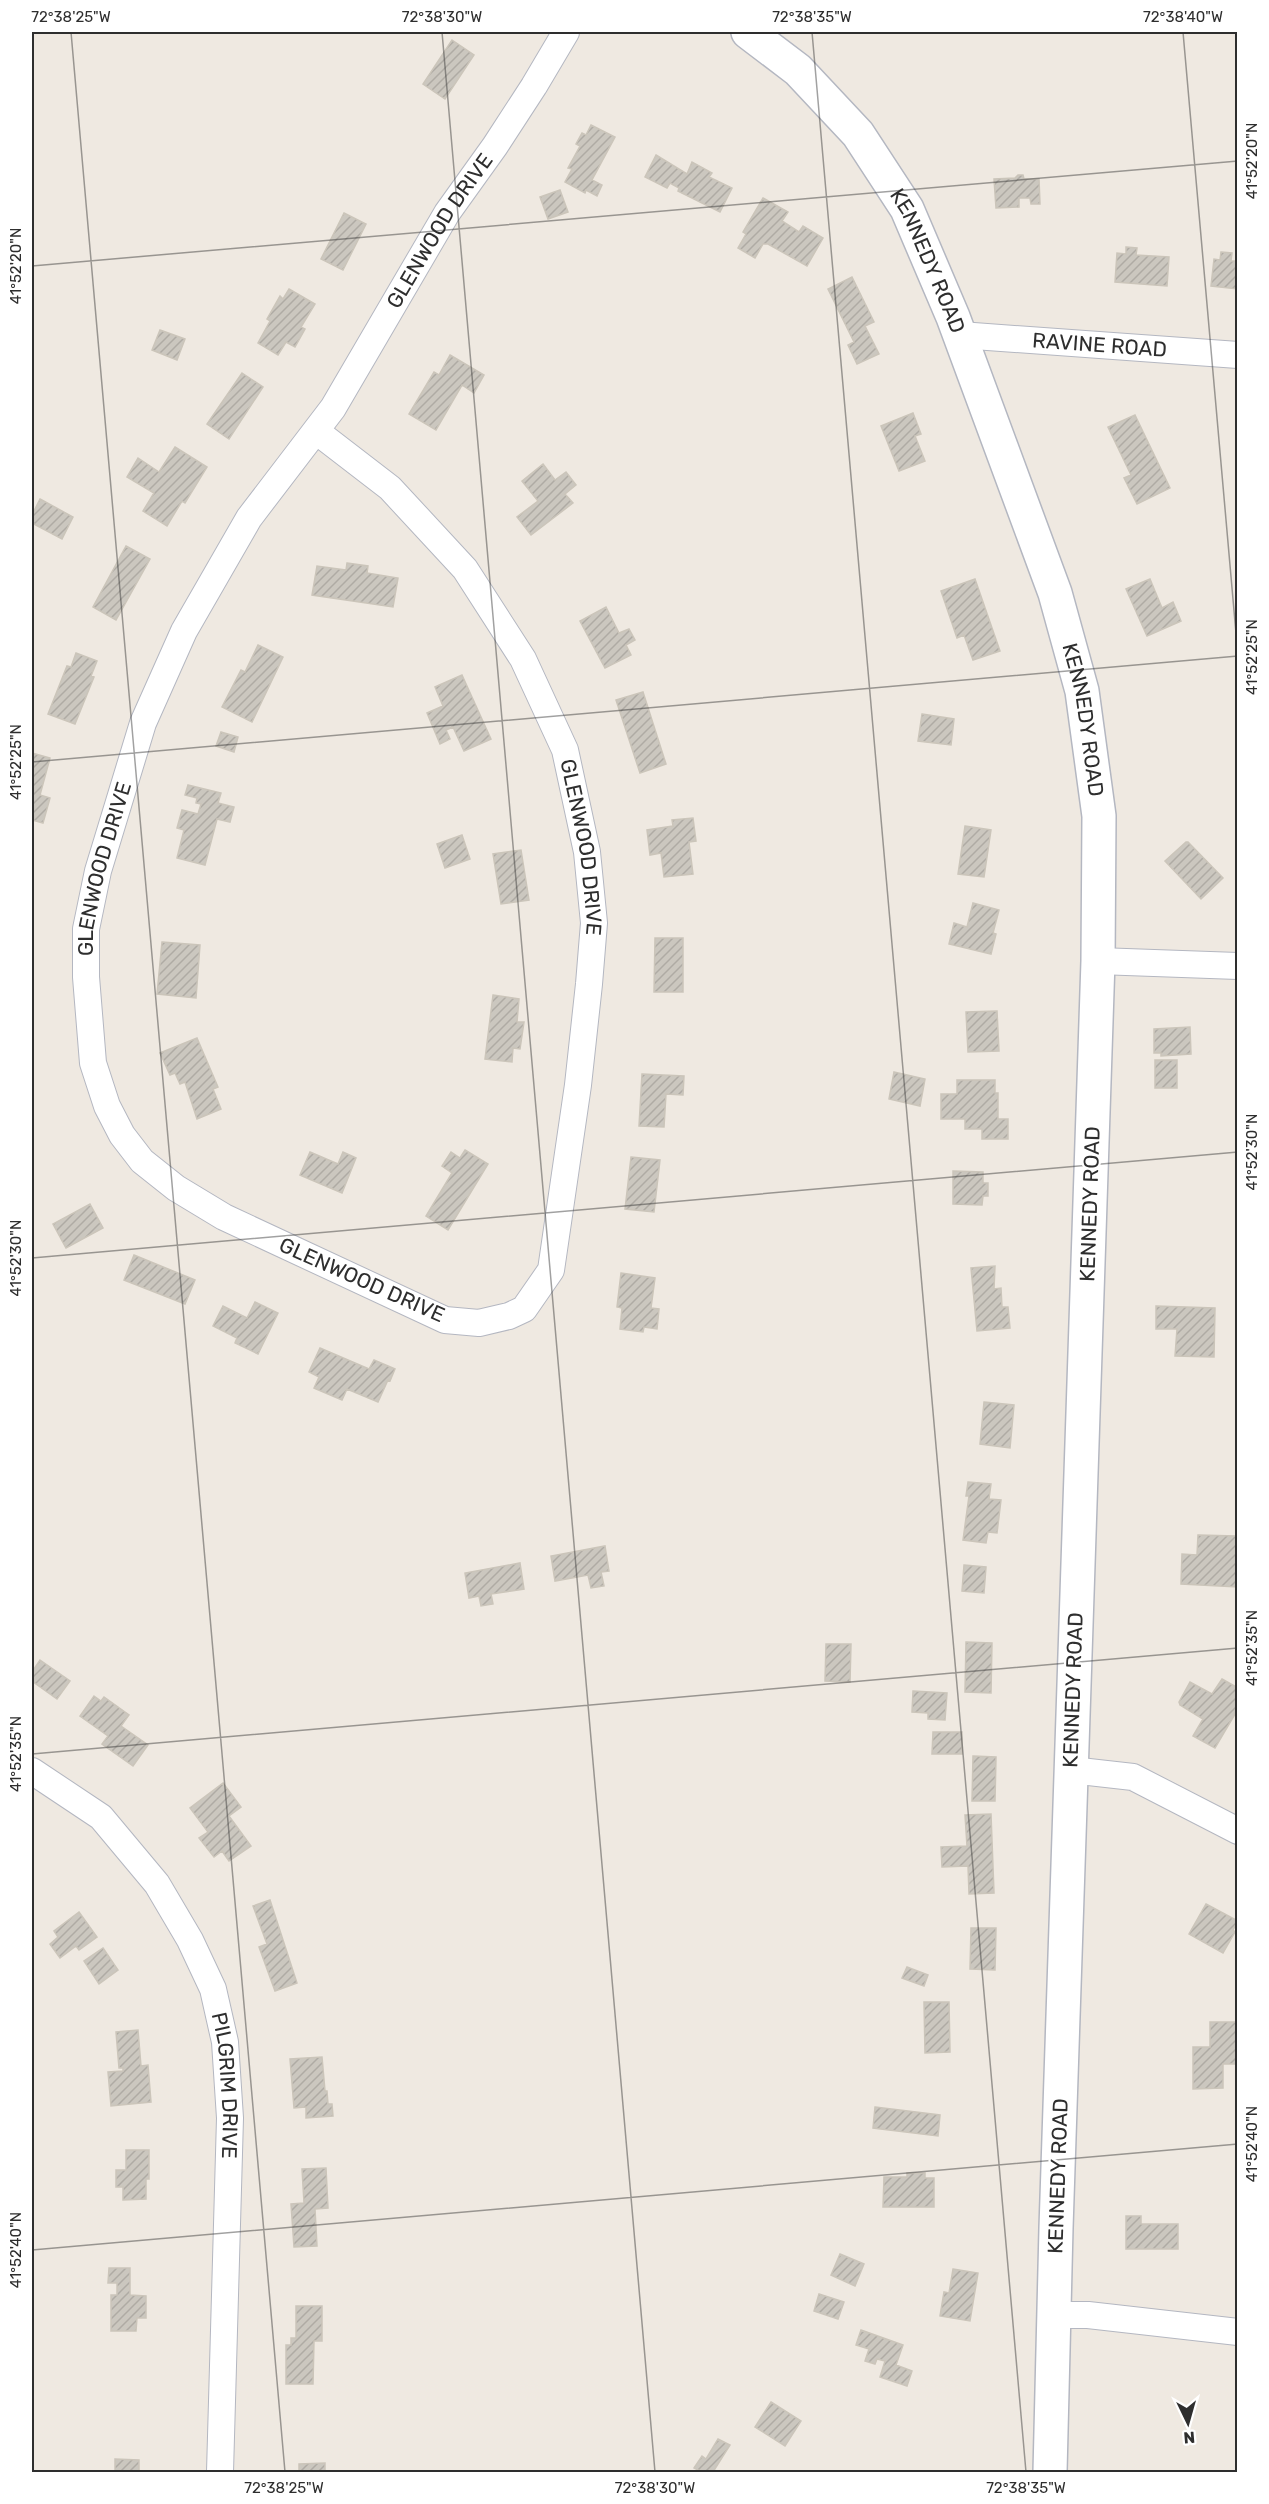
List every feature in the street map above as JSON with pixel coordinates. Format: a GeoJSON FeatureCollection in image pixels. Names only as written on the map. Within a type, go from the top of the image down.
{"type":"FeatureCollection","features":[{"type":"Feature","properties":{"kind":"street","name":"GLENWOOD DRIVE"},"geometry":{"type":"LineString","coordinates":[[316,431],[390,488],[458,561],[523,658],[565,750],[587,852],[594,923],[589,984],[578,1085],[551,1270],[524,1309],[509,1316],[479,1323],[445,1320],[224,1217],[176,1188],[142,1161],[122,1135],[107,1106],[93,1062],[86,977],[86,929],[98,871],[143,723],[184,631],[249,518],[333,408],[447,213],[521,106],[566,32]]}},
{"type":"Feature","properties":{"kind":"street","name":"KENNEDY ROAD"},"geometry":{"type":"LineString","coordinates":[[748,32],[798,70],[858,134],[886,173],[907,209],[960,335],[1055,593],[1082,691],[1099,816],[1098,961],[1050,2472]]}},
{"type":"Feature","properties":{"kind":"street","name":"RAVINE ROAD"},"geometry":{"type":"LineString","coordinates":[[960,335],[1238,355]]}},
{"type":"Feature","properties":{"kind":"street"},"geometry":{"type":"LineString","coordinates":[[1098,961],[1238,966]]}},
{"type":"Feature","properties":{"kind":"street"},"geometry":{"type":"LineString","coordinates":[[1071,1770],[1133,1777],[1238,1831]]}},
{"type":"Feature","properties":{"kind":"street","name":"PILGRIM DRIVE"},"geometry":{"type":"LineString","coordinates":[[32,1771],[101,1817],[157,1884],[190,1940],[213,1989],[225,2042],[230,2118],[220,2472]]}},
{"type":"Feature","properties":{"kind":"street"},"geometry":{"type":"LineString","coordinates":[[1054,2315],[1088,2315],[1238,2332]]}},
{"type":"Feature","properties":{"kind":"building"},"geometry":{"type":"Polygon","coordinates":[[[452,40],[474,55],[445,99],[423,84],[452,40]]]}},
{"type":"Feature","properties":{"kind":"building"},"geometry":{"type":"Polygon","coordinates":[[[591,125],[615,137],[592,180],[602,185],[597,196],[586,190],[585,193],[565,182],[572,169],[568,168],[580,146],[576,144],[582,133],[586,135],[591,125]]]}},
{"type":"Feature","properties":{"kind":"building"},"geometry":{"type":"Polygon","coordinates":[[[656,155],[687,174],[692,162],[712,173],[709,177],[732,188],[720,212],[678,191],[679,188],[670,183],[667,188],[645,177],[656,155]]]}},
{"type":"Feature","properties":{"kind":"building"},"geometry":{"type":"Polygon","coordinates":[[[1023,175],[1024,179],[1039,179],[1040,204],[1031,204],[1030,198],[1019,198],[1019,207],[996,208],[994,179],[1015,178],[1023,175]]]}},
{"type":"Feature","properties":{"kind":"building"},"geometry":{"type":"Polygon","coordinates":[[[560,190],[568,212],[548,219],[540,197],[560,190]]]}},
{"type":"Feature","properties":{"kind":"building"},"geometry":{"type":"Polygon","coordinates":[[[763,198],[788,212],[782,221],[799,232],[803,226],[823,238],[807,266],[768,244],[763,244],[755,258],[738,248],[746,234],[743,232],[763,198]]]}},
{"type":"Feature","properties":{"kind":"building"},"geometry":{"type":"Polygon","coordinates":[[[344,213],[366,224],[343,270],[321,259],[344,213]]]}},
{"type":"Feature","properties":{"kind":"building"},"geometry":{"type":"Polygon","coordinates":[[[1126,247],[1137,248],[1136,255],[1169,257],[1167,286],[1115,282],[1117,253],[1126,254],[1126,247]]]}},
{"type":"Feature","properties":{"kind":"building"},"geometry":{"type":"Polygon","coordinates":[[[1221,252],[1232,253],[1231,261],[1238,261],[1238,289],[1211,286],[1214,259],[1220,260],[1221,252]]]}},
{"type":"Feature","properties":{"kind":"building"},"geometry":{"type":"Polygon","coordinates":[[[852,277],[874,322],[865,326],[879,354],[857,364],[848,345],[854,342],[828,289],[852,277]]]}},
{"type":"Feature","properties":{"kind":"building"},"geometry":{"type":"Polygon","coordinates":[[[289,289],[315,304],[301,327],[305,329],[295,347],[286,342],[278,355],[258,343],[270,321],[267,319],[280,296],[283,299],[289,289]]]}},
{"type":"Feature","properties":{"kind":"building"},"geometry":{"type":"Polygon","coordinates":[[[160,330],[185,339],[177,360],[152,350],[160,330]]]}},
{"type":"Feature","properties":{"kind":"building"},"geometry":{"type":"Polygon","coordinates":[[[450,355],[484,375],[474,393],[462,385],[436,430],[409,414],[434,372],[439,375],[450,355]]]}},
{"type":"Feature","properties":{"kind":"building"},"geometry":{"type":"Polygon","coordinates":[[[242,373],[263,387],[229,439],[207,424],[242,373]]]}},
{"type":"Feature","properties":{"kind":"building"},"geometry":{"type":"Polygon","coordinates":[[[913,413],[921,434],[915,436],[925,461],[899,471],[881,426],[913,413]]]}},
{"type":"Feature","properties":{"kind":"building"},"geometry":{"type":"Polygon","coordinates":[[[1135,415],[1170,488],[1137,504],[1124,478],[1131,475],[1108,427],[1135,415]]]}},
{"type":"Feature","properties":{"kind":"building"},"geometry":{"type":"Polygon","coordinates":[[[175,447],[207,467],[185,503],[182,501],[167,526],[143,511],[154,493],[127,477],[138,458],[159,472],[175,447]]]}},
{"type":"Feature","properties":{"kind":"building"},"geometry":{"type":"Polygon","coordinates":[[[543,464],[555,480],[566,472],[576,485],[565,494],[573,503],[531,535],[517,517],[538,501],[522,481],[543,464]]]}},
{"type":"Feature","properties":{"kind":"building"},"geometry":{"type":"Polygon","coordinates":[[[40,499],[73,517],[62,539],[32,523],[32,515],[40,499]]]}},
{"type":"Feature","properties":{"kind":"building"},"geometry":{"type":"Polygon","coordinates":[[[126,546],[150,559],[116,620],[93,607],[126,546]]]}},
{"type":"Feature","properties":{"kind":"building"},"geometry":{"type":"Polygon","coordinates":[[[347,563],[368,566],[367,573],[398,578],[393,607],[312,595],[317,566],[346,570],[347,563]]]}},
{"type":"Feature","properties":{"kind":"building"},"geometry":{"type":"Polygon","coordinates":[[[975,579],[1000,651],[973,660],[964,635],[957,638],[941,591],[975,579]]]}},
{"type":"Feature","properties":{"kind":"building"},"geometry":{"type":"Polygon","coordinates":[[[1150,579],[1162,608],[1173,602],[1181,621],[1147,636],[1126,589],[1150,579]]]}},
{"type":"Feature","properties":{"kind":"building"},"geometry":{"type":"Polygon","coordinates":[[[606,607],[619,633],[629,629],[635,640],[626,645],[631,655],[605,668],[580,621],[606,607]]]}},
{"type":"Feature","properties":{"kind":"building"},"geometry":{"type":"Polygon","coordinates":[[[258,645],[283,657],[252,722],[222,707],[241,670],[245,672],[258,645]]]}},
{"type":"Feature","properties":{"kind":"building"},"geometry":{"type":"Polygon","coordinates":[[[76,653],[97,661],[91,676],[94,677],[75,724],[48,714],[67,666],[71,667],[76,653]]]}},
{"type":"Feature","properties":{"kind":"building"},"geometry":{"type":"Polygon","coordinates":[[[462,675],[491,739],[464,751],[453,727],[446,730],[450,739],[440,744],[427,713],[443,706],[435,687],[462,675]]]}},
{"type":"Feature","properties":{"kind":"building"},"geometry":{"type":"Polygon","coordinates":[[[643,692],[666,764],[640,773],[616,700],[643,692]]]}},
{"type":"Feature","properties":{"kind":"building"},"geometry":{"type":"Polygon","coordinates":[[[922,714],[954,719],[951,745],[918,741],[922,714]]]}},
{"type":"Feature","properties":{"kind":"building"},"geometry":{"type":"Polygon","coordinates":[[[221,732],[238,737],[234,752],[216,746],[221,732]]]}},
{"type":"Feature","properties":{"kind":"building"},"geometry":{"type":"Polygon","coordinates":[[[32,753],[50,758],[40,795],[50,798],[43,823],[32,820],[32,753]]]}},
{"type":"Feature","properties":{"kind":"building"},"geometry":{"type":"Polygon","coordinates":[[[188,785],[221,793],[218,803],[234,807],[230,822],[217,819],[205,865],[177,858],[184,830],[177,828],[182,810],[198,814],[201,804],[196,803],[197,798],[185,795],[188,785]]]}},
{"type":"Feature","properties":{"kind":"building"},"geometry":{"type":"Polygon","coordinates":[[[693,818],[696,841],[689,842],[693,874],[664,877],[661,853],[650,855],[647,830],[673,826],[672,820],[693,818]]]}},
{"type":"Feature","properties":{"kind":"building"},"geometry":{"type":"Polygon","coordinates":[[[965,826],[991,830],[984,877],[958,874],[965,826]]]}},
{"type":"Feature","properties":{"kind":"building"},"geometry":{"type":"Polygon","coordinates":[[[462,835],[470,859],[445,868],[437,844],[462,835]]]}},
{"type":"Feature","properties":{"kind":"building"},"geometry":{"type":"Polygon","coordinates":[[[1186,842],[1223,878],[1201,899],[1165,861],[1186,842]]]}},
{"type":"Feature","properties":{"kind":"building"},"geometry":{"type":"Polygon","coordinates":[[[521,850],[529,900],[501,904],[493,854],[521,850]]]}},
{"type":"Feature","properties":{"kind":"building"},"geometry":{"type":"Polygon","coordinates":[[[973,903],[999,910],[991,954],[949,944],[954,923],[967,927],[973,903]]]}},
{"type":"Feature","properties":{"kind":"building"},"geometry":{"type":"Polygon","coordinates":[[[655,938],[683,938],[683,992],[654,992],[655,938]]]}},
{"type":"Feature","properties":{"kind":"building"},"geometry":{"type":"Polygon","coordinates":[[[162,942],[200,945],[196,998],[157,994],[162,942]]]}},
{"type":"Feature","properties":{"kind":"building"},"geometry":{"type":"Polygon","coordinates":[[[493,995],[519,999],[517,1022],[524,1022],[520,1049],[513,1048],[512,1062],[485,1059],[493,995]]]}},
{"type":"Feature","properties":{"kind":"building"},"geometry":{"type":"Polygon","coordinates":[[[997,1011],[999,1051],[968,1052],[966,1012],[997,1011]]]}},
{"type":"Feature","properties":{"kind":"building"},"geometry":{"type":"Polygon","coordinates":[[[1190,1027],[1191,1054],[1161,1056],[1161,1053],[1154,1053],[1154,1029],[1190,1027]]]}},
{"type":"Feature","properties":{"kind":"building"},"geometry":{"type":"Polygon","coordinates":[[[197,1038],[218,1087],[213,1089],[221,1109],[197,1119],[185,1082],[180,1084],[175,1073],[170,1075],[160,1053],[197,1038]]]}},
{"type":"Feature","properties":{"kind":"building"},"geometry":{"type":"Polygon","coordinates":[[[1155,1060],[1177,1060],[1177,1088],[1155,1088],[1155,1060]]]}},
{"type":"Feature","properties":{"kind":"building"},"geometry":{"type":"Polygon","coordinates":[[[894,1072],[925,1079],[920,1106],[889,1099],[894,1072]]]}},
{"type":"Feature","properties":{"kind":"building"},"geometry":{"type":"Polygon","coordinates":[[[642,1074],[684,1076],[683,1095],[666,1094],[664,1127],[639,1126],[642,1074]]]}},
{"type":"Feature","properties":{"kind":"building"},"geometry":{"type":"Polygon","coordinates":[[[957,1080],[995,1080],[995,1093],[998,1093],[998,1119],[1008,1119],[1008,1139],[982,1139],[982,1129],[965,1129],[965,1119],[941,1119],[941,1094],[957,1094],[957,1080]]]}},
{"type":"Feature","properties":{"kind":"building"},"geometry":{"type":"Polygon","coordinates":[[[465,1150],[488,1164],[448,1230],[426,1216],[452,1173],[442,1166],[451,1152],[460,1158],[465,1150]]]}},
{"type":"Feature","properties":{"kind":"building"},"geometry":{"type":"Polygon","coordinates":[[[310,1152],[338,1164],[343,1152],[356,1158],[342,1193],[300,1175],[310,1152]]]}},
{"type":"Feature","properties":{"kind":"building"},"geometry":{"type":"Polygon","coordinates":[[[631,1157],[660,1160],[654,1212],[625,1209],[631,1157]]]}},
{"type":"Feature","properties":{"kind":"building"},"geometry":{"type":"Polygon","coordinates":[[[953,1171],[983,1172],[983,1183],[988,1183],[988,1196],[983,1196],[982,1205],[953,1204],[953,1171]]]}},
{"type":"Feature","properties":{"kind":"building"},"geometry":{"type":"Polygon","coordinates":[[[90,1204],[103,1228],[66,1248],[53,1224],[90,1204]]]}},
{"type":"Feature","properties":{"kind":"building"},"geometry":{"type":"Polygon","coordinates":[[[134,1255],[195,1280],[185,1304],[124,1280],[134,1255]]]}},
{"type":"Feature","properties":{"kind":"building"},"geometry":{"type":"Polygon","coordinates":[[[995,1266],[994,1289],[1001,1288],[1002,1307],[1008,1307],[1010,1328],[977,1331],[971,1268],[995,1266]]]}},
{"type":"Feature","properties":{"kind":"building"},"geometry":{"type":"Polygon","coordinates":[[[621,1273],[655,1278],[651,1308],[659,1309],[657,1329],[644,1327],[643,1332],[620,1329],[622,1308],[617,1307],[621,1273]]]}},
{"type":"Feature","properties":{"kind":"building"},"geometry":{"type":"Polygon","coordinates":[[[255,1302],[278,1313],[258,1354],[235,1343],[237,1338],[213,1326],[223,1306],[247,1318],[255,1302]]]}},
{"type":"Feature","properties":{"kind":"building"},"geometry":{"type":"Polygon","coordinates":[[[1156,1306],[1215,1308],[1214,1357],[1175,1356],[1177,1329],[1156,1329],[1156,1306]]]}},
{"type":"Feature","properties":{"kind":"building"},"geometry":{"type":"Polygon","coordinates":[[[320,1348],[369,1369],[374,1360],[395,1369],[378,1402],[347,1389],[342,1400],[314,1388],[319,1377],[309,1372],[320,1348]]]}},
{"type":"Feature","properties":{"kind":"building"},"geometry":{"type":"Polygon","coordinates":[[[984,1402],[1014,1405],[1010,1448],[980,1444],[984,1402]]]}},
{"type":"Feature","properties":{"kind":"building"},"geometry":{"type":"Polygon","coordinates":[[[968,1482],[991,1484],[989,1499],[1001,1500],[997,1533],[988,1532],[986,1543],[963,1540],[969,1496],[966,1496],[968,1482]]]}},
{"type":"Feature","properties":{"kind":"building"},"geometry":{"type":"Polygon","coordinates":[[[1198,1535],[1236,1536],[1238,1587],[1181,1584],[1182,1554],[1197,1555],[1198,1535]]]}},
{"type":"Feature","properties":{"kind":"building"},"geometry":{"type":"Polygon","coordinates":[[[605,1546],[609,1571],[601,1572],[604,1586],[591,1588],[588,1575],[555,1581],[551,1556],[605,1546]]]}},
{"type":"Feature","properties":{"kind":"building"},"geometry":{"type":"Polygon","coordinates":[[[520,1563],[524,1589],[491,1594],[493,1604],[481,1606],[479,1596],[469,1598],[465,1573],[520,1563]]]}},
{"type":"Feature","properties":{"kind":"building"},"geometry":{"type":"Polygon","coordinates":[[[964,1565],[986,1567],[984,1593],[962,1591],[964,1565]]]}},
{"type":"Feature","properties":{"kind":"building"},"geometry":{"type":"Polygon","coordinates":[[[966,1642],[992,1643],[991,1693],[965,1692],[966,1642]]]}},
{"type":"Feature","properties":{"kind":"building"},"geometry":{"type":"Polygon","coordinates":[[[826,1644],[851,1644],[850,1682],[825,1681],[826,1644]]]}},
{"type":"Feature","properties":{"kind":"building"},"geometry":{"type":"Polygon","coordinates":[[[40,1660],[70,1681],[57,1699],[32,1681],[32,1667],[34,1669],[40,1660]]]}},
{"type":"Feature","properties":{"kind":"building"},"geometry":{"type":"Polygon","coordinates":[[[1222,1679],[1238,1688],[1238,1709],[1215,1748],[1193,1736],[1203,1719],[1180,1705],[1179,1702],[1190,1682],[1212,1694],[1222,1679]]]}},
{"type":"Feature","properties":{"kind":"building"},"geometry":{"type":"Polygon","coordinates":[[[913,1691],[947,1693],[945,1720],[928,1719],[928,1713],[912,1712],[913,1691]]]}},
{"type":"Feature","properties":{"kind":"building"},"geometry":{"type":"Polygon","coordinates":[[[94,1696],[101,1701],[104,1697],[129,1715],[121,1726],[148,1745],[133,1766],[102,1744],[108,1736],[80,1716],[94,1696]]]}},
{"type":"Feature","properties":{"kind":"building"},"geometry":{"type":"Polygon","coordinates":[[[933,1732],[962,1732],[962,1754],[932,1754],[933,1732]]]}},
{"type":"Feature","properties":{"kind":"building"},"geometry":{"type":"Polygon","coordinates":[[[973,1756],[996,1757],[995,1801],[972,1801],[973,1756]]]}},
{"type":"Feature","properties":{"kind":"building"},"geometry":{"type":"Polygon","coordinates":[[[223,1783],[241,1807],[229,1816],[251,1846],[229,1861],[222,1851],[214,1857],[199,1838],[208,1832],[190,1808],[223,1783]]]}},
{"type":"Feature","properties":{"kind":"building"},"geometry":{"type":"Polygon","coordinates":[[[991,1814],[994,1893],[969,1894],[968,1866],[942,1867],[941,1847],[967,1846],[965,1815],[991,1814]]]}},
{"type":"Feature","properties":{"kind":"building"},"geometry":{"type":"Polygon","coordinates":[[[270,1900],[297,1983],[275,1991],[259,1947],[267,1944],[253,1906],[270,1900]]]}},
{"type":"Feature","properties":{"kind":"building"},"geometry":{"type":"Polygon","coordinates":[[[1206,1904],[1238,1921],[1233,1930],[1235,1932],[1223,1953],[1189,1934],[1206,1904]]]}},
{"type":"Feature","properties":{"kind":"building"},"geometry":{"type":"Polygon","coordinates":[[[79,1912],[97,1937],[79,1950],[76,1946],[60,1958],[50,1944],[58,1937],[54,1931],[79,1912]]]}},
{"type":"Feature","properties":{"kind":"building"},"geometry":{"type":"Polygon","coordinates":[[[971,1928],[996,1928],[995,1970],[970,1969],[971,1928]]]}},
{"type":"Feature","properties":{"kind":"building"},"geometry":{"type":"Polygon","coordinates":[[[103,1948],[118,1970],[99,1984],[84,1961],[103,1948]]]}},
{"type":"Feature","properties":{"kind":"building"},"geometry":{"type":"Polygon","coordinates":[[[907,1967],[928,1975],[924,1986],[902,1978],[907,1967]]]}},
{"type":"Feature","properties":{"kind":"building"},"geometry":{"type":"Polygon","coordinates":[[[924,2002],[949,2002],[950,2052],[925,2053],[924,2002]]]}},
{"type":"Feature","properties":{"kind":"building"},"geometry":{"type":"Polygon","coordinates":[[[1210,2022],[1236,2022],[1236,2064],[1223,2064],[1223,2088],[1193,2089],[1193,2047],[1210,2047],[1210,2022]]]}},
{"type":"Feature","properties":{"kind":"building"},"geometry":{"type":"Polygon","coordinates":[[[138,2030],[141,2066],[148,2065],[151,2102],[111,2106],[108,2072],[123,2071],[123,2068],[119,2068],[116,2032],[138,2030]]]}},
{"type":"Feature","properties":{"kind":"building"},"geometry":{"type":"Polygon","coordinates":[[[322,2057],[325,2091],[327,2091],[328,2104],[332,2104],[333,2116],[306,2118],[306,2107],[294,2108],[290,2059],[322,2057]]]}},
{"type":"Feature","properties":{"kind":"building"},"geometry":{"type":"Polygon","coordinates":[[[875,2107],[940,2115],[938,2136],[873,2128],[875,2107]]]}},
{"type":"Feature","properties":{"kind":"building"},"geometry":{"type":"Polygon","coordinates":[[[126,2150],[149,2150],[146,2199],[123,2200],[123,2187],[116,2187],[116,2170],[126,2170],[126,2150]]]}},
{"type":"Feature","properties":{"kind":"building"},"geometry":{"type":"Polygon","coordinates":[[[326,2168],[328,2208],[315,2209],[317,2246],[294,2247],[291,2204],[304,2203],[302,2169],[326,2168]]]}},
{"type":"Feature","properties":{"kind":"building"},"geometry":{"type":"Polygon","coordinates":[[[907,2173],[925,2173],[925,2178],[934,2178],[934,2207],[883,2207],[884,2177],[907,2177],[907,2173]]]}},
{"type":"Feature","properties":{"kind":"building"},"geometry":{"type":"Polygon","coordinates":[[[1126,2216],[1141,2216],[1141,2224],[1178,2224],[1178,2249],[1126,2249],[1126,2216]]]}},
{"type":"Feature","properties":{"kind":"building"},"geometry":{"type":"Polygon","coordinates":[[[840,2254],[864,2264],[855,2286],[831,2275],[840,2254]]]}},
{"type":"Feature","properties":{"kind":"building"},"geometry":{"type":"Polygon","coordinates":[[[109,2268],[130,2268],[130,2295],[146,2296],[146,2318],[137,2318],[136,2331],[111,2331],[111,2295],[117,2295],[117,2283],[108,2283],[109,2268]]]}},
{"type":"Feature","properties":{"kind":"building"},"geometry":{"type":"Polygon","coordinates":[[[953,2269],[978,2273],[970,2321],[940,2316],[944,2292],[949,2293],[953,2269]]]}},
{"type":"Feature","properties":{"kind":"building"},"geometry":{"type":"Polygon","coordinates":[[[819,2294],[844,2302],[838,2319],[814,2311],[819,2294]]]}},
{"type":"Feature","properties":{"kind":"building"},"geometry":{"type":"Polygon","coordinates":[[[296,2306],[322,2306],[322,2341],[314,2341],[313,2384],[286,2384],[286,2345],[291,2345],[291,2338],[296,2338],[296,2306]]]}},
{"type":"Feature","properties":{"kind":"building"},"geometry":{"type":"Polygon","coordinates":[[[861,2330],[903,2345],[896,2365],[912,2371],[907,2386],[880,2377],[885,2361],[877,2359],[875,2364],[865,2361],[869,2349],[856,2345],[861,2330]]]}},
{"type":"Feature","properties":{"kind":"building"},"geometry":{"type":"Polygon","coordinates":[[[771,2402],[801,2421],[785,2446],[755,2427],[771,2402]]]}},
{"type":"Feature","properties":{"kind":"building"},"geometry":{"type":"Polygon","coordinates":[[[718,2439],[730,2445],[713,2472],[702,2472],[694,2468],[702,2456],[706,2459],[718,2439]]]}},
{"type":"Feature","properties":{"kind":"building"},"geometry":{"type":"Polygon","coordinates":[[[115,2459],[139,2460],[139,2472],[115,2472],[115,2459]]]}},
{"type":"Feature","properties":{"kind":"building"},"geometry":{"type":"Polygon","coordinates":[[[325,2463],[325,2472],[299,2472],[299,2464],[325,2463]]]}}]}
